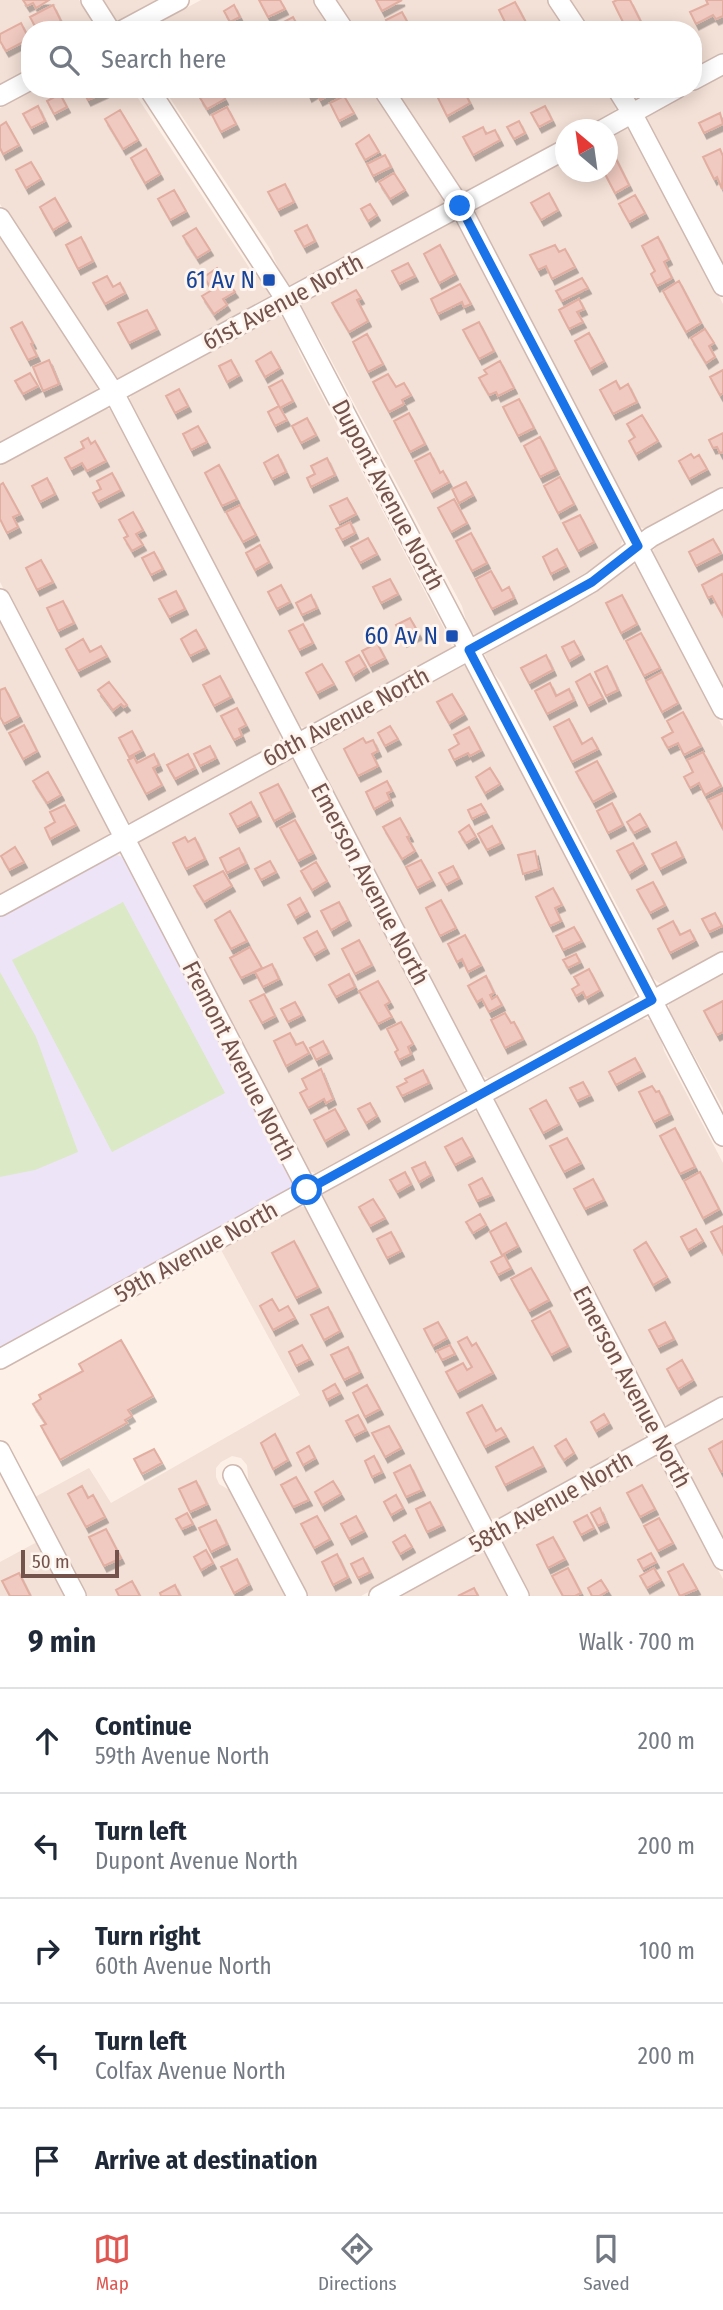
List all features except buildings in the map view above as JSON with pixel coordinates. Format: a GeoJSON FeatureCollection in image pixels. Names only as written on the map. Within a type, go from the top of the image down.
{"type":"FeatureCollection","features":[{"type":"Feature","properties":{"kind":"street"},"geometry":{"type":"LineString","coordinates":[[91,0],[104,21]]}},
{"type":"Feature","properties":{"kind":"street"},"geometry":{"type":"LineString","coordinates":[[140,21],[178,0]]}},
{"type":"Feature","properties":{"kind":"street"},"geometry":{"type":"LineString","coordinates":[[324,0],[338,21]]}},
{"type":"Feature","properties":{"kind":"street"},"geometry":{"type":"LineString","coordinates":[[558,0],[572,21]]}},
{"type":"Feature","properties":{"kind":"street"},"geometry":{"type":"LineString","coordinates":[[702,75],[723,64]]}},
{"type":"Feature","properties":{"kind":"street"},"geometry":{"type":"LineString","coordinates":[[0,96],[21,85]]}},
{"type":"Feature","properties":{"kind":"street","name":"Dupont Avenue North"},"geometry":{"type":"LineString","coordinates":[[155,98],[286,300],[723,1136]]}},
{"type":"Feature","properties":{"kind":"street"},"geometry":{"type":"LineString","coordinates":[[389,98],[460,206],[723,709]]}},
{"type":"Feature","properties":{"kind":"street"},"geometry":{"type":"LineString","coordinates":[[623,98],[723,286]]}},
{"type":"Feature","properties":{"kind":"street"},"geometry":{"type":"LineString","coordinates":[[618,121],[660,98]]}},
{"type":"Feature","properties":{"kind":"street","name":"61st Avenue North"},"geometry":{"type":"LineString","coordinates":[[0,454],[555,154]]}},
{"type":"Feature","properties":{"kind":"street","name":"Emerson Avenue North"},"geometry":{"type":"LineString","coordinates":[[0,218],[114,393],[723,1560]]}},
{"type":"Feature","properties":{"kind":"street","name":"60th Avenue North"},"geometry":{"type":"LineString","coordinates":[[0,906],[582,588],[638,546],[723,498]]}},
{"type":"Feature","properties":{"kind":"street","name":"Fremont Avenue North"},"geometry":{"type":"LineString","coordinates":[[0,599],[519,1596]]}},
{"type":"Feature","properties":{"kind":"street","name":"59th Avenue North"},"geometry":{"type":"LineString","coordinates":[[0,1359],[723,962]]}},
{"type":"Feature","properties":{"kind":"street","name":"58th Avenue North"},"geometry":{"type":"LineString","coordinates":[[379,1596],[723,1407]]}},
{"type":"Feature","properties":{"kind":"street"},"geometry":{"type":"LineString","coordinates":[[0,1451],[76,1596]]}},
{"type":"Feature","properties":{"kind":"street"},"geometry":{"type":"LineString","coordinates":[[233,1475],[297,1596]]}},
{"type":"Feature","properties":{"kind":"shaded area"},"geometry":{"type":"Polygon","coordinates":[[[0,0],[79,0],[92,21],[21,21],[21,76],[0,87],[0,0]]]}},
{"type":"Feature","properties":{"kind":"shaded area"},"geometry":{"type":"Polygon","coordinates":[[[99,0],[163,0],[125,21],[118,21],[111,18],[99,0]]]}},
{"type":"Feature","properties":{"kind":"shaded area"},"geometry":{"type":"Polygon","coordinates":[[[201,0],[314,0],[327,21],[162,21],[201,0]]]}},
{"type":"Feature","properties":{"kind":"shaded area"},"geometry":{"type":"Polygon","coordinates":[[[335,0],[548,0],[561,21],[349,21],[335,0]]]}},
{"type":"Feature","properties":{"kind":"shaded area"},"geometry":{"type":"Polygon","coordinates":[[[567,0],[723,0],[723,54],[702,66],[702,21],[581,21],[567,0]]]}},
{"type":"Feature","properties":{"kind":"shaded area"},"geometry":{"type":"Polygon","coordinates":[[[723,75],[723,268],[646,119],[650,114],[680,98],[702,98],[702,86],[723,75]]]}},
{"type":"Feature","properties":{"kind":"shaded area"},"geometry":{"type":"Polygon","coordinates":[[[21,97],[138,98],[252,272],[270,288],[269,299],[125,378],[112,376],[0,204],[0,108],[21,97]]]}},
{"type":"Feature","properties":{"kind":"shaded area"},"geometry":{"type":"Polygon","coordinates":[[[170,98],[378,98],[442,197],[443,203],[291,287],[280,272],[270,249],[170,98]]]}},
{"type":"Feature","properties":{"kind":"shaded area"},"geometry":{"type":"Polygon","coordinates":[[[399,98],[611,98],[616,108],[614,112],[601,119],[555,119],[555,144],[464,192],[458,190],[399,98]]]}},
{"type":"Feature","properties":{"kind":"shaded area"},"geometry":{"type":"Polygon","coordinates":[[[622,127],[632,130],[723,304],[723,487],[645,529],[635,525],[475,216],[477,207],[555,164],[555,182],[618,182],[618,129],[622,127]]]}},
{"type":"Feature","properties":{"kind":"shaded area"},"geometry":{"type":"Polygon","coordinates":[[[449,222],[459,224],[623,539],[619,549],[599,565],[480,634],[469,631],[462,606],[320,339],[300,307],[306,299],[449,222]]]}},
{"type":"Feature","properties":{"kind":"shaded area"},"geometry":{"type":"Polygon","coordinates":[[[0,233],[98,385],[96,392],[0,443],[0,233]]]}},
{"type":"Feature","properties":{"kind":"shaded area"},"geometry":{"type":"Polygon","coordinates":[[[279,316],[286,319],[291,326],[299,352],[452,648],[305,728],[295,723],[128,401],[133,393],[279,316]]]}},
{"type":"Feature","properties":{"kind":"shaded area"},"geometry":{"type":"Polygon","coordinates":[[[104,408],[114,410],[280,734],[278,744],[133,823],[123,820],[0,582],[0,463],[104,408]]]}},
{"type":"Feature","properties":{"kind":"shaded area"},"geometry":{"type":"Polygon","coordinates":[[[723,508],[723,689],[652,553],[657,544],[723,508]]]}},
{"type":"Feature","properties":{"kind":"shaded area"},"geometry":{"type":"Polygon","coordinates":[[[630,564],[636,565],[643,573],[723,727],[723,951],[659,983],[649,975],[644,957],[501,682],[489,667],[485,654],[630,564]]]}},
{"type":"Feature","properties":{"kind":"shaded area"},"geometry":{"type":"Polygon","coordinates":[[[0,620],[109,829],[109,834],[105,839],[0,897],[0,620]]]}},
{"type":"Feature","properties":{"kind":"shaded area"},"geometry":{"type":"Polygon","coordinates":[[[463,665],[469,668],[636,986],[636,994],[631,1001],[489,1079],[477,1073],[310,749],[315,742],[463,665]]]}},
{"type":"Feature","properties":{"kind":"shaded area"},"geometry":{"type":"Polygon","coordinates":[[[287,759],[296,762],[465,1082],[464,1092],[459,1097],[315,1173],[304,1169],[138,841],[287,759]]]}},
{"type":"Feature","properties":{"kind":"shaded area"},"geometry":{"type":"Polygon","coordinates":[[[112,855],[122,857],[292,1179],[292,1187],[0,1349],[0,916],[112,855]]]}},
{"type":"Feature","properties":{"kind":"shaded area"},"geometry":{"type":"Polygon","coordinates":[[[723,971],[723,1108],[669,1010],[669,1005],[673,998],[723,971]]]}},
{"type":"Feature","properties":{"kind":"shaded area"},"geometry":{"type":"Polygon","coordinates":[[[640,1018],[653,1021],[658,1027],[664,1051],[723,1163],[723,1396],[668,1426],[661,1423],[495,1102],[497,1098],[640,1018]]]}},
{"type":"Feature","properties":{"kind":"shaded area"},"geometry":{"type":"Polygon","coordinates":[[[469,1111],[480,1116],[646,1431],[642,1442],[497,1519],[486,1518],[321,1197],[324,1190],[469,1111]]]}},
{"type":"Feature","properties":{"kind":"shaded area"},"geometry":{"type":"Polygon","coordinates":[[[297,1206],[304,1207],[308,1212],[473,1526],[471,1536],[361,1596],[305,1596],[249,1487],[247,1465],[241,1458],[232,1456],[216,1468],[216,1477],[219,1484],[231,1491],[288,1596],[85,1596],[35,1497],[89,1468],[111,1503],[300,1395],[220,1248],[297,1206]]]}},
{"type":"Feature","properties":{"kind":"shaded area"},"geometry":{"type":"Polygon","coordinates":[[[723,1416],[723,1544],[674,1446],[678,1440],[723,1416]]]}},
{"type":"Feature","properties":{"kind":"shaded area"},"geometry":{"type":"Polygon","coordinates":[[[652,1456],[661,1460],[723,1579],[723,1596],[528,1596],[502,1546],[503,1540],[652,1456]]]}},
{"type":"Feature","properties":{"kind":"shaded area"},"geometry":{"type":"Polygon","coordinates":[[[37,1542],[65,1596],[0,1596],[0,1562],[37,1542]]]}},
{"type":"Feature","properties":{"kind":"shaded area"},"geometry":{"type":"Polygon","coordinates":[[[478,1551],[488,1554],[509,1596],[397,1596],[478,1551]]]}},
{"type":"Feature","properties":{"kind":"green space"},"geometry":{"type":"Polygon","coordinates":[[[123,902],[225,1093],[112,1152],[12,960],[123,902]]]}},
{"type":"Feature","properties":{"kind":"green space"},"geometry":{"type":"Polygon","coordinates":[[[0,972],[36,1037],[78,1152],[35,1170],[0,1177],[0,972]]]}},
{"type":"Feature","properties":{"kind":"place","name":"61 Av N"},"geometry":{"type":"Point","coordinates":[269,280]}},
{"type":"Feature","properties":{"kind":"place","name":"60 Av N"},"geometry":{"type":"Point","coordinates":[452,636]}},
{"type":"Feature","properties":{"kind":"route"},"geometry":{"type":"LineString","coordinates":[[307,1190],[652,1000],[469,650],[592,582],[638,546],[460,206]]}}]}
